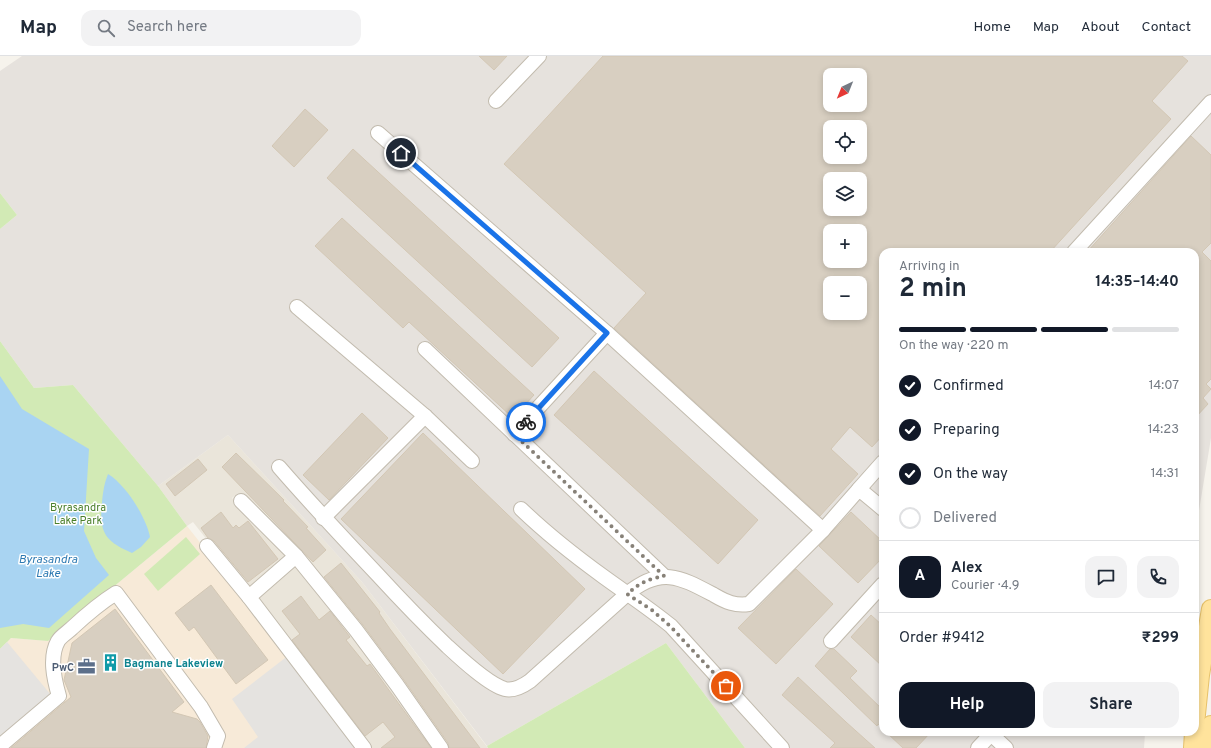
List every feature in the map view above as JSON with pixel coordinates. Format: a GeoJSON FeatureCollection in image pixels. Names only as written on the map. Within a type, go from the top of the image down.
{"type":"FeatureCollection","features":[{"type":"Feature","properties":{"kind":"main road"},"geometry":{"type":"LineString","coordinates":[[1199,685],[1211,609]]}},
{"type":"Feature","properties":{"kind":"main road"},"geometry":{"type":"LineString","coordinates":[[1208,748],[1211,725]]}},
{"type":"Feature","properties":{"kind":"main road"},"geometry":{"type":"LineString","coordinates":[[1193,748],[1194,736]]}},
{"type":"Feature","properties":{"kind":"street"},"geometry":{"type":"LineString","coordinates":[[496,101],[539,56]]}},
{"type":"Feature","properties":{"kind":"street"},"geometry":{"type":"LineString","coordinates":[[1078,248],[1211,102]]}},
{"type":"Feature","properties":{"kind":"street"},"geometry":{"type":"LineString","coordinates":[[378,133],[607,333],[823,530]]}},
{"type":"Feature","properties":{"kind":"street"},"geometry":{"type":"LineString","coordinates":[[297,307],[424,416],[472,461]]}},
{"type":"Feature","properties":{"kind":"street"},"geometry":{"type":"LineString","coordinates":[[514,434],[607,333]]}},
{"type":"Feature","properties":{"kind":"street"},"geometry":{"type":"LineString","coordinates":[[425,349],[664,576]]}},
{"type":"Feature","properties":{"kind":"street"},"geometry":{"type":"LineString","coordinates":[[323,518],[424,416]]}},
{"type":"Feature","properties":{"kind":"street"},"geometry":{"type":"LineString","coordinates":[[279,467],[323,518],[422,623],[465,663],[495,685],[512,690],[530,681],[627,594],[648,579],[664,576],[689,582],[727,602],[739,606],[749,604],[823,530],[879,466]]}},
{"type":"Feature","properties":{"kind":"street"},"geometry":{"type":"LineString","coordinates":[[859,489],[879,506]]}},
{"type":"Feature","properties":{"kind":"street"},"geometry":{"type":"LineString","coordinates":[[241,501],[296,556],[370,649],[441,748]]}},
{"type":"Feature","properties":{"kind":"street"},"geometry":{"type":"LineString","coordinates":[[521,509],[542,529],[627,594],[652,610],[670,626],[782,748]]}},
{"type":"Feature","properties":{"kind":"street"},"geometry":{"type":"LineString","coordinates":[[207,546],[249,597],[364,748]]}},
{"type":"Feature","properties":{"kind":"street"},"geometry":{"type":"LineString","coordinates":[[249,597],[296,556]]}},
{"type":"Feature","properties":{"kind":"street"},"geometry":{"type":"LineString","coordinates":[[831,641],[879,588]]}},
{"type":"Feature","properties":{"kind":"street"},"geometry":{"type":"LineString","coordinates":[[0,746],[59,696],[53,668],[59,640],[101,603],[116,593],[201,707],[218,736],[214,748]]}},
{"type":"Feature","properties":{"kind":"street"},"geometry":{"type":"LineString","coordinates":[[978,748],[989,736]]}},
{"type":"Feature","properties":{"kind":"street"},"geometry":{"type":"LineString","coordinates":[[995,736],[1006,748]]}},
{"type":"Feature","properties":{"kind":"shaded area"},"geometry":{"type":"Polygon","coordinates":[[[22,56],[1211,56],[1211,438],[1199,511],[1199,248],[879,248],[879,736],[1145,736],[1144,748],[745,748],[666,643],[487,746],[362,582],[228,435],[158,486],[73,385],[34,388],[0,341],[0,229],[17,215],[0,193],[0,71],[22,56]]]}},
{"type":"Feature","properties":{"kind":"shaded area"},"geometry":{"type":"Polygon","coordinates":[[[228,435],[362,582],[488,748],[445,748],[269,523],[238,493],[232,498],[287,554],[246,590],[193,522],[187,526],[158,486],[228,435]]]}},
{"type":"Feature","properties":{"kind":"shaded area"},"geometry":{"type":"Polygon","coordinates":[[[187,526],[289,655],[357,748],[0,748],[0,649],[11,638],[48,641],[187,526]]]}},
{"type":"Feature","properties":{"kind":"shaded area"},"geometry":{"type":"Polygon","coordinates":[[[293,564],[379,672],[432,748],[367,748],[253,597],[293,564]]]}},
{"type":"Feature","properties":{"kind":"shaded area"},"geometry":{"type":"Polygon","coordinates":[[[7,642],[51,695],[0,738],[0,649],[7,642]]]}},
{"type":"Feature","properties":{"kind":"shaded area"},"geometry":{"type":"Polygon","coordinates":[[[289,655],[357,748],[244,748],[258,737],[232,699],[289,655]]]}},
{"type":"Feature","properties":{"kind":"green space"},"geometry":{"type":"Polygon","coordinates":[[[0,193],[17,215],[0,229],[0,193]]]}},
{"type":"Feature","properties":{"kind":"green space","name":"Byrasandra Lake Park"},"geometry":{"type":"Polygon","coordinates":[[[0,341],[34,388],[73,385],[158,486],[187,526],[48,641],[11,638],[0,649],[0,341]]]}},
{"type":"Feature","properties":{"kind":"green space"},"geometry":{"type":"Polygon","coordinates":[[[186,537],[200,554],[158,591],[144,574],[186,537]]]}},
{"type":"Feature","properties":{"kind":"green space"},"geometry":{"type":"Polygon","coordinates":[[[666,643],[745,748],[488,748],[487,746],[666,643]]]}},
{"type":"Feature","properties":{"kind":"water","name":"Byrasandra Lake"},"geometry":{"type":"Polygon","coordinates":[[[0,376],[22,409],[89,449],[84,531],[96,558],[109,575],[49,628],[23,624],[0,628],[0,376]]]}},
{"type":"Feature","properties":{"kind":"water","name":"Byrasandra Lake"},"geometry":{"type":"Polygon","coordinates":[[[108,474],[128,493],[140,511],[148,529],[150,537],[141,547],[132,553],[109,540],[103,528],[101,512],[104,488],[108,474]]]}},
{"type":"Feature","properties":{"kind":"building"},"geometry":{"type":"Polygon","coordinates":[[[479,56],[507,56],[494,70],[479,56]]]}},
{"type":"Feature","properties":{"kind":"building"},"geometry":{"type":"Polygon","coordinates":[[[603,56],[1182,56],[1188,61],[1152,101],[1171,119],[1054,248],[879,248],[879,439],[872,447],[850,427],[831,449],[858,474],[820,516],[614,328],[646,293],[504,164],[603,56]]]}},
{"type":"Feature","properties":{"kind":"building"},"geometry":{"type":"Polygon","coordinates":[[[305,109],[328,130],[294,167],[272,146],[305,109]]]}},
{"type":"Feature","properties":{"kind":"building"},"geometry":{"type":"Polygon","coordinates":[[[1191,136],[1211,155],[1211,243],[1202,252],[1211,261],[1211,379],[1206,384],[1211,389],[1203,398],[1208,404],[1199,414],[1199,248],[1091,248],[1191,136]]]}},
{"type":"Feature","properties":{"kind":"building"},"geometry":{"type":"Polygon","coordinates":[[[353,149],[559,338],[532,367],[327,178],[353,149]]]}},
{"type":"Feature","properties":{"kind":"building"},"geometry":{"type":"Polygon","coordinates":[[[342,218],[534,395],[513,418],[409,322],[403,328],[315,246],[342,218]]]}},
{"type":"Feature","properties":{"kind":"building"},"geometry":{"type":"Polygon","coordinates":[[[594,371],[758,520],[718,564],[554,415],[594,371]]]}},
{"type":"Feature","properties":{"kind":"building"},"geometry":{"type":"Polygon","coordinates":[[[362,413],[388,438],[329,500],[303,475],[362,413]]]}},
{"type":"Feature","properties":{"kind":"building"},"geometry":{"type":"Polygon","coordinates":[[[423,433],[585,589],[503,674],[341,519],[423,433]]]}},
{"type":"Feature","properties":{"kind":"building"},"geometry":{"type":"Polygon","coordinates":[[[236,453],[284,500],[283,501],[308,527],[306,528],[326,550],[313,562],[222,467],[236,453]]]}},
{"type":"Feature","properties":{"kind":"building"},"geometry":{"type":"Polygon","coordinates":[[[198,459],[207,470],[175,496],[166,484],[198,459]]]}},
{"type":"Feature","properties":{"kind":"building"},"geometry":{"type":"Polygon","coordinates":[[[221,512],[233,528],[236,525],[239,528],[248,521],[278,559],[248,582],[214,541],[208,538],[201,528],[221,512]]]}},
{"type":"Feature","properties":{"kind":"building"},"geometry":{"type":"Polygon","coordinates":[[[851,512],[879,538],[879,561],[858,583],[819,546],[851,512]]]}},
{"type":"Feature","properties":{"kind":"building"},"geometry":{"type":"Polygon","coordinates":[[[341,563],[380,612],[379,613],[390,629],[480,748],[449,748],[448,743],[404,680],[363,625],[324,577],[341,563]]]}},
{"type":"Feature","properties":{"kind":"building"},"geometry":{"type":"Polygon","coordinates":[[[796,569],[833,604],[776,664],[738,628],[796,569]]]}},
{"type":"Feature","properties":{"kind":"building"},"geometry":{"type":"Polygon","coordinates":[[[211,585],[268,660],[236,684],[194,627],[189,631],[175,613],[211,585]]]}},
{"type":"Feature","properties":{"kind":"building"},"geometry":{"type":"Polygon","coordinates":[[[301,596],[319,620],[330,611],[350,637],[346,640],[367,666],[370,664],[431,748],[381,748],[395,737],[383,722],[365,736],[292,640],[300,634],[282,611],[301,596]]]}},
{"type":"Feature","properties":{"kind":"building","name":"Bagmane Lakeview"},"geometry":{"type":"Polygon","coordinates":[[[115,609],[184,702],[172,712],[197,719],[200,722],[208,736],[206,748],[11,748],[71,697],[64,680],[72,643],[115,609]]]}},
{"type":"Feature","properties":{"kind":"building"},"geometry":{"type":"Polygon","coordinates":[[[871,615],[879,622],[879,663],[851,637],[871,615]]]}},
{"type":"Feature","properties":{"kind":"building"},"geometry":{"type":"Polygon","coordinates":[[[830,649],[834,649],[857,671],[850,678],[879,706],[879,725],[878,724],[877,726],[815,666],[830,649]]]}},
{"type":"Feature","properties":{"kind":"building"},"geometry":{"type":"Polygon","coordinates":[[[798,677],[875,748],[830,748],[835,743],[782,695],[798,677]]]}},
{"type":"Feature","properties":{"kind":"building"},"geometry":{"type":"Polygon","coordinates":[[[890,736],[927,736],[916,748],[903,748],[890,736]]]}},
{"type":"Feature","properties":{"kind":"way so far"},"geometry":{"type":"LineString","coordinates":[[526,422],[514,434],[664,576],[648,579],[627,594],[652,610],[670,626],[686,641],[726,686]]}},
{"type":"Feature","properties":{"kind":"place","name":"Bagmane Lakeview"},"geometry":{"type":"Point","coordinates":[111,663]}},
{"type":"Feature","properties":{"kind":"place","name":"PwC"},"geometry":{"type":"Point","coordinates":[87,667]}},
{"type":"Feature","properties":{"kind":"route"},"geometry":{"type":"LineString","coordinates":[[401,153],[607,333],[526,422]]}}]}
